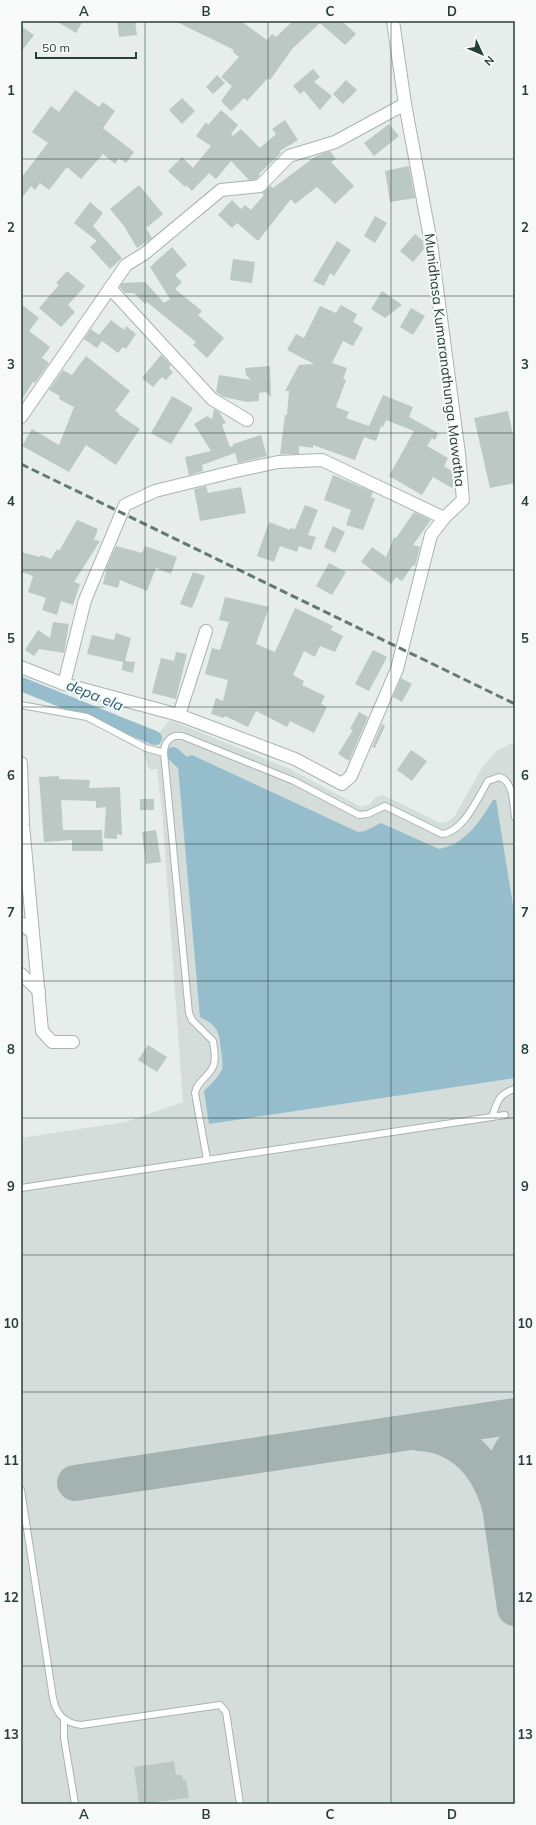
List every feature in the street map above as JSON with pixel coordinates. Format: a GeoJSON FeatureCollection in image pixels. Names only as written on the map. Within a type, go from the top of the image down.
{"type":"FeatureCollection","features":[{"type":"Feature","properties":{"kind":"street","name":"Munidhasa Kumaranathunga Mawatha"},"geometry":{"type":"LineString","coordinates":[[21,667],[64,684],[179,715],[295,759],[342,784],[351,776],[397,669],[431,535],[444,518],[463,500],[459,454],[431,243],[405,104],[393,21]]}},
{"type":"Feature","properties":{"kind":"street"},"geometry":{"type":"LineString","coordinates":[[21,417],[126,265],[144,254],[221,190],[260,186],[289,156],[335,142],[405,104]]}},
{"type":"Feature","properties":{"kind":"street"},"geometry":{"type":"LineString","coordinates":[[110,288],[212,399],[248,420]]}},
{"type":"Feature","properties":{"kind":"street"},"geometry":{"type":"LineString","coordinates":[[64,684],[85,600],[125,505],[155,491],[278,462],[322,460],[444,518]]}},
{"type":"Feature","properties":{"kind":"street"},"geometry":{"type":"LineString","coordinates":[[179,715],[206,631]]}},
{"type":"Feature","properties":{"kind":"street"},"geometry":{"type":"LineString","coordinates":[[21,763],[25,874],[39,991],[42,1031],[52,1042],[73,1042]]}},
{"type":"Feature","properties":{"kind":"street"},"geometry":{"type":"LineString","coordinates":[[21,923],[32,933]]}},
{"type":"Feature","properties":{"kind":"street"},"geometry":{"type":"LineString","coordinates":[[21,974],[39,991]]}},
{"type":"Feature","properties":{"kind":"lane"},"geometry":{"type":"LineString","coordinates":[[21,705],[87,717],[146,748],[164,753]]}},
{"type":"Feature","properties":{"kind":"lane"},"geometry":{"type":"LineString","coordinates":[[206,1160],[196,1093],[199,1083],[212,1069],[215,1062],[213,1041],[192,1020],[189,1013],[164,753],[164,748],[169,739],[181,735],[294,781],[358,815],[368,814],[385,806],[442,834],[449,832],[466,818],[488,781],[498,777],[506,780],[510,787],[515,817]]}},
{"type":"Feature","properties":{"kind":"lane"},"geometry":{"type":"LineString","coordinates":[[492,1117],[498,1100],[502,1094],[515,1089]]}},
{"type":"Feature","properties":{"kind":"lane"},"geometry":{"type":"LineString","coordinates":[[21,1188],[505,1114]]}},
{"type":"Feature","properties":{"kind":"lane"},"geometry":{"type":"LineString","coordinates":[[21,1490],[53,1698],[58,1714],[71,1724],[81,1725],[220,1705],[226,1712],[240,1804]]}},
{"type":"Feature","properties":{"kind":"lane"},"geometry":{"type":"LineString","coordinates":[[64,1719],[64,1738],[75,1804]]}},
{"type":"Feature","properties":{"kind":"shaded area"},"geometry":{"type":"Polygon","coordinates":[[[170,720],[290,769],[361,807],[370,804],[376,797],[383,795],[440,823],[447,822],[454,817],[483,766],[498,750],[515,742],[515,1804],[21,1804],[21,1138],[126,1122],[183,1102],[162,809],[157,769],[149,769],[144,755],[147,740],[155,738],[170,720]]]}},
{"type":"Feature","properties":{"kind":"water"},"geometry":{"type":"Polygon","coordinates":[[[192,755],[358,832],[365,831],[381,823],[439,849],[449,846],[465,837],[483,816],[493,800],[496,800],[515,918],[515,1078],[209,1124],[204,1091],[219,1075],[222,1069],[222,1062],[218,1034],[211,1023],[200,1017],[178,767],[183,759],[192,755]]]}},
{"type":"Feature","properties":{"kind":"building"},"geometry":{"type":"Polygon","coordinates":[[[56,21],[83,21],[76,33],[56,21]]]}},
{"type":"Feature","properties":{"kind":"building"},"geometry":{"type":"Polygon","coordinates":[[[117,21],[135,21],[137,35],[119,37],[117,21]]]}},
{"type":"Feature","properties":{"kind":"building"},"geometry":{"type":"Polygon","coordinates":[[[175,21],[241,21],[267,40],[272,34],[276,37],[293,21],[342,21],[356,34],[345,45],[320,23],[293,48],[270,80],[268,78],[247,101],[244,98],[231,111],[221,101],[232,86],[221,77],[239,57],[233,52],[234,50],[175,21]]]}},
{"type":"Feature","properties":{"kind":"building"},"geometry":{"type":"Polygon","coordinates":[[[21,26],[34,35],[21,52],[21,26]]]}},
{"type":"Feature","properties":{"kind":"building"},"geometry":{"type":"Polygon","coordinates":[[[313,69],[320,77],[314,82],[332,96],[320,110],[304,91],[300,94],[293,86],[313,69]]]}},
{"type":"Feature","properties":{"kind":"building"},"geometry":{"type":"Polygon","coordinates":[[[217,75],[225,83],[213,94],[206,87],[217,75]]]}},
{"type":"Feature","properties":{"kind":"building"},"geometry":{"type":"Polygon","coordinates":[[[346,80],[357,90],[343,104],[333,94],[346,80]]]}},
{"type":"Feature","properties":{"kind":"building"},"geometry":{"type":"Polygon","coordinates":[[[75,90],[99,107],[103,102],[115,111],[103,128],[134,152],[126,163],[119,158],[115,164],[103,154],[81,179],[67,167],[49,190],[40,183],[35,190],[31,186],[21,199],[21,178],[48,143],[32,132],[51,106],[59,112],[75,90]]]}},
{"type":"Feature","properties":{"kind":"building"},"geometry":{"type":"Polygon","coordinates":[[[182,98],[195,111],[182,124],[169,110],[182,98]]]}},
{"type":"Feature","properties":{"kind":"building"},"geometry":{"type":"Polygon","coordinates":[[[221,110],[238,125],[231,134],[233,136],[241,129],[260,148],[276,134],[272,129],[285,120],[298,140],[280,151],[281,153],[259,174],[260,175],[257,179],[249,180],[231,161],[216,179],[209,173],[192,191],[186,185],[185,187],[168,171],[182,157],[193,168],[211,146],[196,136],[206,122],[208,125],[221,110]]]}},
{"type":"Feature","properties":{"kind":"building"},"geometry":{"type":"Polygon","coordinates":[[[389,124],[399,136],[374,156],[364,143],[389,124]]]}},
{"type":"Feature","properties":{"kind":"building"},"geometry":{"type":"Polygon","coordinates":[[[330,151],[336,159],[331,162],[354,186],[335,204],[317,187],[295,204],[291,199],[258,241],[237,223],[232,228],[218,215],[232,200],[241,209],[245,205],[251,210],[264,195],[262,193],[271,186],[273,188],[316,156],[330,151]]]}},
{"type":"Feature","properties":{"kind":"building"},"geometry":{"type":"Polygon","coordinates":[[[409,166],[415,198],[390,202],[385,171],[409,166]]]}},
{"type":"Feature","properties":{"kind":"building"},"geometry":{"type":"Polygon","coordinates":[[[139,185],[163,214],[146,228],[152,238],[137,248],[124,226],[110,209],[139,185]]]}},
{"type":"Feature","properties":{"kind":"building"},"geometry":{"type":"Polygon","coordinates":[[[90,202],[103,213],[93,226],[122,258],[110,269],[90,247],[97,241],[74,223],[90,202]]]}},
{"type":"Feature","properties":{"kind":"building"},"geometry":{"type":"Polygon","coordinates":[[[375,216],[387,223],[375,243],[364,236],[375,216]]]}},
{"type":"Feature","properties":{"kind":"building"},"geometry":{"type":"Polygon","coordinates":[[[415,234],[423,241],[424,249],[413,262],[400,251],[415,234]]]}},
{"type":"Feature","properties":{"kind":"building"},"geometry":{"type":"Polygon","coordinates":[[[337,241],[351,250],[334,276],[330,273],[324,286],[313,281],[337,241]]]}},
{"type":"Feature","properties":{"kind":"building"},"geometry":{"type":"Polygon","coordinates":[[[172,247],[187,265],[175,275],[182,282],[175,289],[202,311],[198,315],[224,338],[207,358],[193,345],[196,342],[147,302],[145,304],[134,293],[125,293],[120,287],[122,283],[145,282],[164,303],[170,299],[150,267],[172,247]]]}},
{"type":"Feature","properties":{"kind":"building"},"geometry":{"type":"Polygon","coordinates":[[[233,259],[255,262],[252,283],[230,280],[233,259]]]}},
{"type":"Feature","properties":{"kind":"building"},"geometry":{"type":"Polygon","coordinates":[[[67,271],[85,286],[68,305],[75,312],[61,327],[39,308],[59,285],[56,283],[67,271]]]}},
{"type":"Feature","properties":{"kind":"building"},"geometry":{"type":"Polygon","coordinates":[[[382,291],[402,305],[385,318],[371,309],[382,291]]]}},
{"type":"Feature","properties":{"kind":"building"},"geometry":{"type":"Polygon","coordinates":[[[21,304],[39,318],[29,331],[50,347],[42,358],[49,363],[35,383],[33,382],[21,401],[21,304]]]}},
{"type":"Feature","properties":{"kind":"building"},"geometry":{"type":"Polygon","coordinates":[[[341,305],[357,314],[353,322],[363,328],[353,346],[343,341],[332,363],[347,368],[343,379],[346,380],[336,407],[349,412],[346,418],[369,426],[383,395],[413,407],[409,417],[438,433],[435,440],[432,438],[427,446],[448,458],[444,466],[453,472],[454,484],[452,488],[433,477],[422,495],[389,476],[414,431],[386,420],[383,427],[381,426],[376,441],[364,437],[355,460],[313,445],[313,448],[299,446],[299,454],[280,454],[285,415],[287,415],[289,391],[285,391],[299,365],[314,364],[287,350],[296,334],[304,338],[320,306],[336,313],[341,305]]]}},
{"type":"Feature","properties":{"kind":"building"},"geometry":{"type":"Polygon","coordinates":[[[411,308],[425,316],[413,335],[400,327],[411,308]]]}},
{"type":"Feature","properties":{"kind":"building"},"geometry":{"type":"Polygon","coordinates":[[[111,320],[124,330],[126,326],[136,334],[126,349],[123,347],[118,353],[102,341],[97,348],[84,339],[91,329],[99,335],[111,320]]]}},
{"type":"Feature","properties":{"kind":"building"},"geometry":{"type":"Polygon","coordinates":[[[161,355],[171,365],[169,368],[173,372],[166,380],[162,377],[153,387],[142,378],[161,355]]]}},
{"type":"Feature","properties":{"kind":"building"},"geometry":{"type":"Polygon","coordinates":[[[86,356],[130,391],[115,411],[140,429],[116,465],[86,445],[69,472],[22,446],[32,429],[59,445],[74,407],[59,399],[60,396],[49,390],[63,370],[72,375],[86,356]]]}},
{"type":"Feature","properties":{"kind":"building"},"geometry":{"type":"Polygon","coordinates":[[[270,366],[271,397],[266,392],[259,393],[259,401],[247,402],[224,397],[216,392],[219,375],[251,380],[246,375],[245,368],[270,366]]]}},
{"type":"Feature","properties":{"kind":"building"},"geometry":{"type":"Polygon","coordinates":[[[172,396],[193,408],[171,444],[151,433],[172,396]]]}},
{"type":"Feature","properties":{"kind":"building"},"geometry":{"type":"Polygon","coordinates":[[[214,409],[219,412],[226,423],[222,425],[230,447],[233,446],[233,444],[261,435],[267,456],[238,463],[235,453],[202,465],[203,471],[189,475],[185,457],[211,451],[194,424],[207,416],[212,419],[214,409]]]}},
{"type":"Feature","properties":{"kind":"building"},"geometry":{"type":"Polygon","coordinates":[[[508,411],[515,444],[515,483],[490,488],[474,418],[508,411]]]}},
{"type":"Feature","properties":{"kind":"building"},"geometry":{"type":"Polygon","coordinates":[[[333,475],[373,492],[371,497],[375,499],[363,530],[346,525],[351,510],[324,500],[333,475]]]}},
{"type":"Feature","properties":{"kind":"building"},"geometry":{"type":"Polygon","coordinates":[[[206,486],[208,493],[241,487],[246,513],[200,521],[194,489],[206,486]]]}},
{"type":"Feature","properties":{"kind":"building"},"geometry":{"type":"Polygon","coordinates":[[[305,505],[318,510],[308,535],[316,537],[311,550],[299,546],[297,552],[280,546],[274,562],[257,556],[269,522],[290,530],[290,528],[295,529],[305,505]]]}},
{"type":"Feature","properties":{"kind":"building"},"geometry":{"type":"Polygon","coordinates":[[[414,512],[431,520],[413,545],[420,547],[415,566],[413,565],[402,581],[396,577],[391,584],[361,562],[372,547],[386,557],[394,537],[396,538],[414,512]]]}},
{"type":"Feature","properties":{"kind":"building"},"geometry":{"type":"Polygon","coordinates":[[[77,520],[98,529],[94,540],[100,541],[74,582],[80,584],[73,605],[61,601],[57,615],[42,610],[46,598],[28,592],[33,576],[21,572],[21,552],[40,557],[41,555],[51,559],[57,549],[59,551],[77,520]]]}},
{"type":"Feature","properties":{"kind":"building"},"geometry":{"type":"Polygon","coordinates":[[[333,526],[345,532],[335,553],[324,547],[333,526]]]}},
{"type":"Feature","properties":{"kind":"building"},"geometry":{"type":"Polygon","coordinates":[[[116,546],[142,553],[145,546],[177,557],[171,574],[156,568],[147,591],[120,580],[118,588],[103,584],[107,566],[116,546]]]}},
{"type":"Feature","properties":{"kind":"building"},"geometry":{"type":"Polygon","coordinates":[[[329,563],[346,572],[332,595],[316,586],[329,563]]]}},
{"type":"Feature","properties":{"kind":"building"},"geometry":{"type":"Polygon","coordinates":[[[193,572],[205,576],[192,608],[180,604],[193,572]]]}},
{"type":"Feature","properties":{"kind":"building"},"geometry":{"type":"Polygon","coordinates":[[[225,597],[269,607],[256,644],[275,652],[295,608],[333,626],[331,630],[343,636],[335,652],[320,646],[315,657],[304,651],[293,675],[304,681],[302,685],[325,696],[321,704],[327,707],[314,733],[290,721],[287,727],[256,711],[248,727],[225,716],[224,718],[211,714],[216,698],[223,701],[228,680],[205,674],[212,648],[220,650],[229,622],[219,620],[225,597]]]}},
{"type":"Feature","properties":{"kind":"building"},"geometry":{"type":"Polygon","coordinates":[[[53,622],[69,624],[64,653],[39,649],[34,656],[25,650],[38,630],[50,638],[53,622]]]}},
{"type":"Feature","properties":{"kind":"building"},"geometry":{"type":"Polygon","coordinates":[[[116,633],[131,638],[125,661],[135,662],[133,673],[122,670],[123,662],[87,654],[92,635],[114,640],[116,633]]]}},
{"type":"Feature","properties":{"kind":"building"},"geometry":{"type":"Polygon","coordinates":[[[373,650],[387,657],[369,691],[355,684],[373,650]]]}},
{"type":"Feature","properties":{"kind":"building"},"geometry":{"type":"Polygon","coordinates":[[[176,652],[187,654],[176,699],[152,693],[161,658],[174,661],[176,652]]]}},
{"type":"Feature","properties":{"kind":"building"},"geometry":{"type":"Polygon","coordinates":[[[401,678],[412,684],[402,702],[393,697],[401,678]]]}},
{"type":"Feature","properties":{"kind":"building"},"geometry":{"type":"Polygon","coordinates":[[[359,712],[368,717],[349,761],[338,754],[353,730],[350,729],[359,712]]]}},
{"type":"Feature","properties":{"kind":"building"},"geometry":{"type":"Polygon","coordinates":[[[382,724],[385,726],[375,748],[372,747],[382,724]]]}},
{"type":"Feature","properties":{"kind":"building"},"geometry":{"type":"Polygon","coordinates":[[[411,750],[427,761],[412,781],[397,770],[411,750]]]}},
{"type":"Feature","properties":{"kind":"building"},"geometry":{"type":"Polygon","coordinates":[[[59,776],[59,779],[90,780],[89,788],[120,787],[122,835],[117,834],[117,839],[104,838],[106,807],[96,808],[96,801],[61,800],[63,830],[102,830],[103,851],[72,851],[72,840],[44,842],[39,777],[59,776]]]}},
{"type":"Feature","properties":{"kind":"building"},"geometry":{"type":"Polygon","coordinates":[[[140,799],[154,799],[154,810],[140,810],[140,799]]]}},
{"type":"Feature","properties":{"kind":"building"},"geometry":{"type":"Polygon","coordinates":[[[156,830],[161,862],[146,864],[142,832],[156,830]]]}},
{"type":"Feature","properties":{"kind":"building"},"geometry":{"type":"Polygon","coordinates":[[[148,1045],[167,1057],[157,1072],[138,1060],[148,1045]]]}},
{"type":"Feature","properties":{"kind":"building"},"geometry":{"type":"Polygon","coordinates":[[[174,1761],[176,1775],[182,1775],[183,1780],[186,1780],[189,1798],[139,1804],[134,1767],[174,1761]]]}},
{"type":"Feature","properties":{"kind":"waterway","name":"depa ela"},"geometry":{"type":"LineString","coordinates":[[21,684],[155,738]]}},
{"type":"Feature","properties":{"kind":"waterway","name":"depa ela"},"geometry":{"type":"LineString","coordinates":[[173,754],[194,773]]}},
{"type":"Feature","properties":{"kind":"taxiway"},"geometry":{"type":"LineString","coordinates":[[75,1483],[515,1416]]}},
{"type":"Feature","properties":{"kind":"taxiway"},"geometry":{"type":"LineString","coordinates":[[419,1433],[435,1435],[449,1440],[472,1456],[489,1479],[500,1507],[502,1475],[507,1460],[515,1446]]}},
{"type":"Feature","properties":{"kind":"taxiway"},"geometry":{"type":"LineString","coordinates":[[500,1507],[515,1608]]}},
{"type":"Feature","properties":{"kind":"railway"},"geometry":{"type":"LineString","coordinates":[[21,464],[515,704]]}}]}
